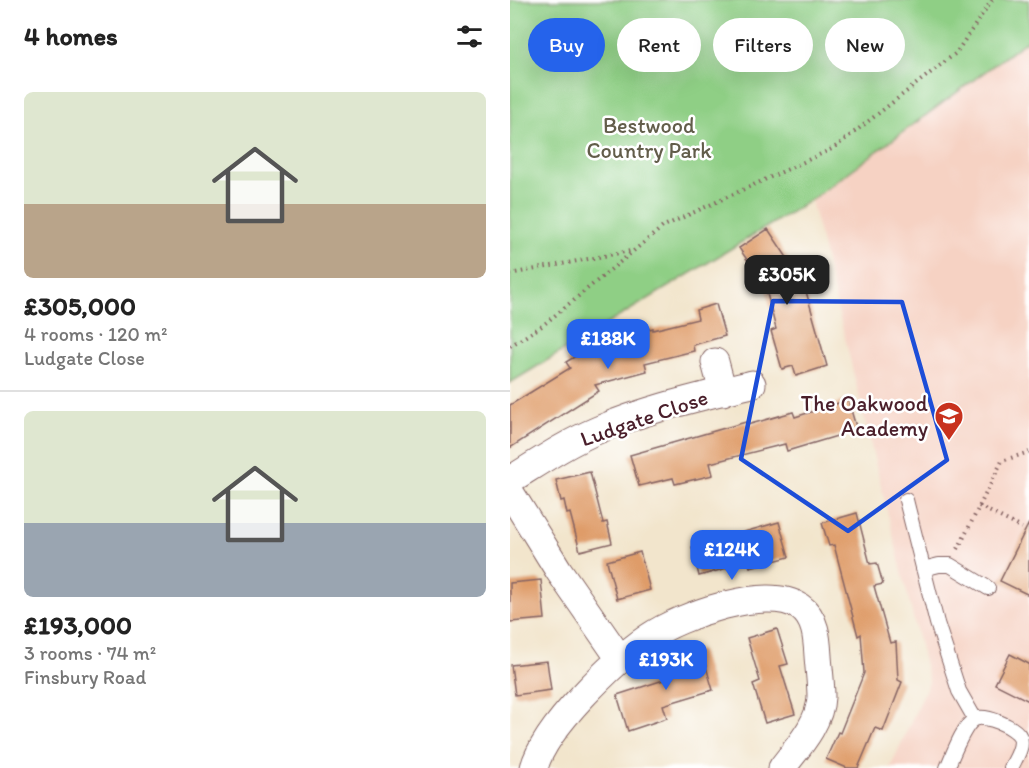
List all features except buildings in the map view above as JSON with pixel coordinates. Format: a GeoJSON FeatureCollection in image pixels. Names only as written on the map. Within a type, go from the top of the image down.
{"type":"FeatureCollection","features":[{"type":"Feature","properties":{"kind":"street"},"geometry":{"type":"LineString","coordinates":[[715,362],[723,392]]}},
{"type":"Feature","properties":{"kind":"street","name":"Ludgate Close"},"geometry":{"type":"LineString","coordinates":[[510,480],[578,439],[600,429],[649,412],[752,384]]}},
{"type":"Feature","properties":{"kind":"street"},"geometry":{"type":"LineString","coordinates":[[510,492],[559,571],[620,659]]}},
{"type":"Feature","properties":{"kind":"street"},"geometry":{"type":"LineString","coordinates":[[534,768],[542,747],[556,727],[620,659],[650,636],[697,612],[722,605],[765,600],[784,602],[808,597],[816,635],[821,699],[811,728],[782,768]]}},
{"type":"Feature","properties":{"kind":"lane"},"geometry":{"type":"LineString","coordinates":[[906,500],[937,623],[959,691],[975,719]]}},
{"type":"Feature","properties":{"kind":"lane"},"geometry":{"type":"LineString","coordinates":[[923,569],[950,565],[988,588]]}},
{"type":"Feature","properties":{"kind":"lane"},"geometry":{"type":"LineString","coordinates":[[947,768],[968,725],[975,719],[987,717],[1015,730],[1021,738],[1020,747],[1011,768]]}},
{"type":"Feature","properties":{"kind":"path"},"geometry":{"type":"LineString","coordinates":[[510,346],[542,326],[664,226],[834,148],[956,53],[992,0]]}},
{"type":"Feature","properties":{"kind":"path"},"geometry":{"type":"LineString","coordinates":[[510,274],[633,251]]}},
{"type":"Feature","properties":{"kind":"path"},"geometry":{"type":"LineString","coordinates":[[950,565],[1002,461],[1029,452]]}},
{"type":"Feature","properties":{"kind":"path"},"geometry":{"type":"LineString","coordinates":[[979,506],[1023,528]]}},
{"type":"Feature","properties":{"kind":"highlighted area"},"geometry":{"type":"Polygon","coordinates":[[[773,301],[902,302],[947,460],[848,531],[741,459],[773,301]]]}},
{"type":"Feature","properties":{"kind":"shaded area","name":"The Oakwood Academy"},"geometry":{"type":"Polygon","coordinates":[[[1029,39],[1029,768],[890,768],[929,682],[811,200],[1029,39]]]}},
{"type":"Feature","properties":{"kind":"green space","name":"Bestwood Country Park"},"geometry":{"type":"Polygon","coordinates":[[[510,0],[1029,0],[1029,39],[811,200],[510,383],[510,0]]]}},
{"type":"Feature","properties":{"kind":"place","name":"The Oakwood Academy"},"geometry":{"type":"Point","coordinates":[949,442]}}]}
